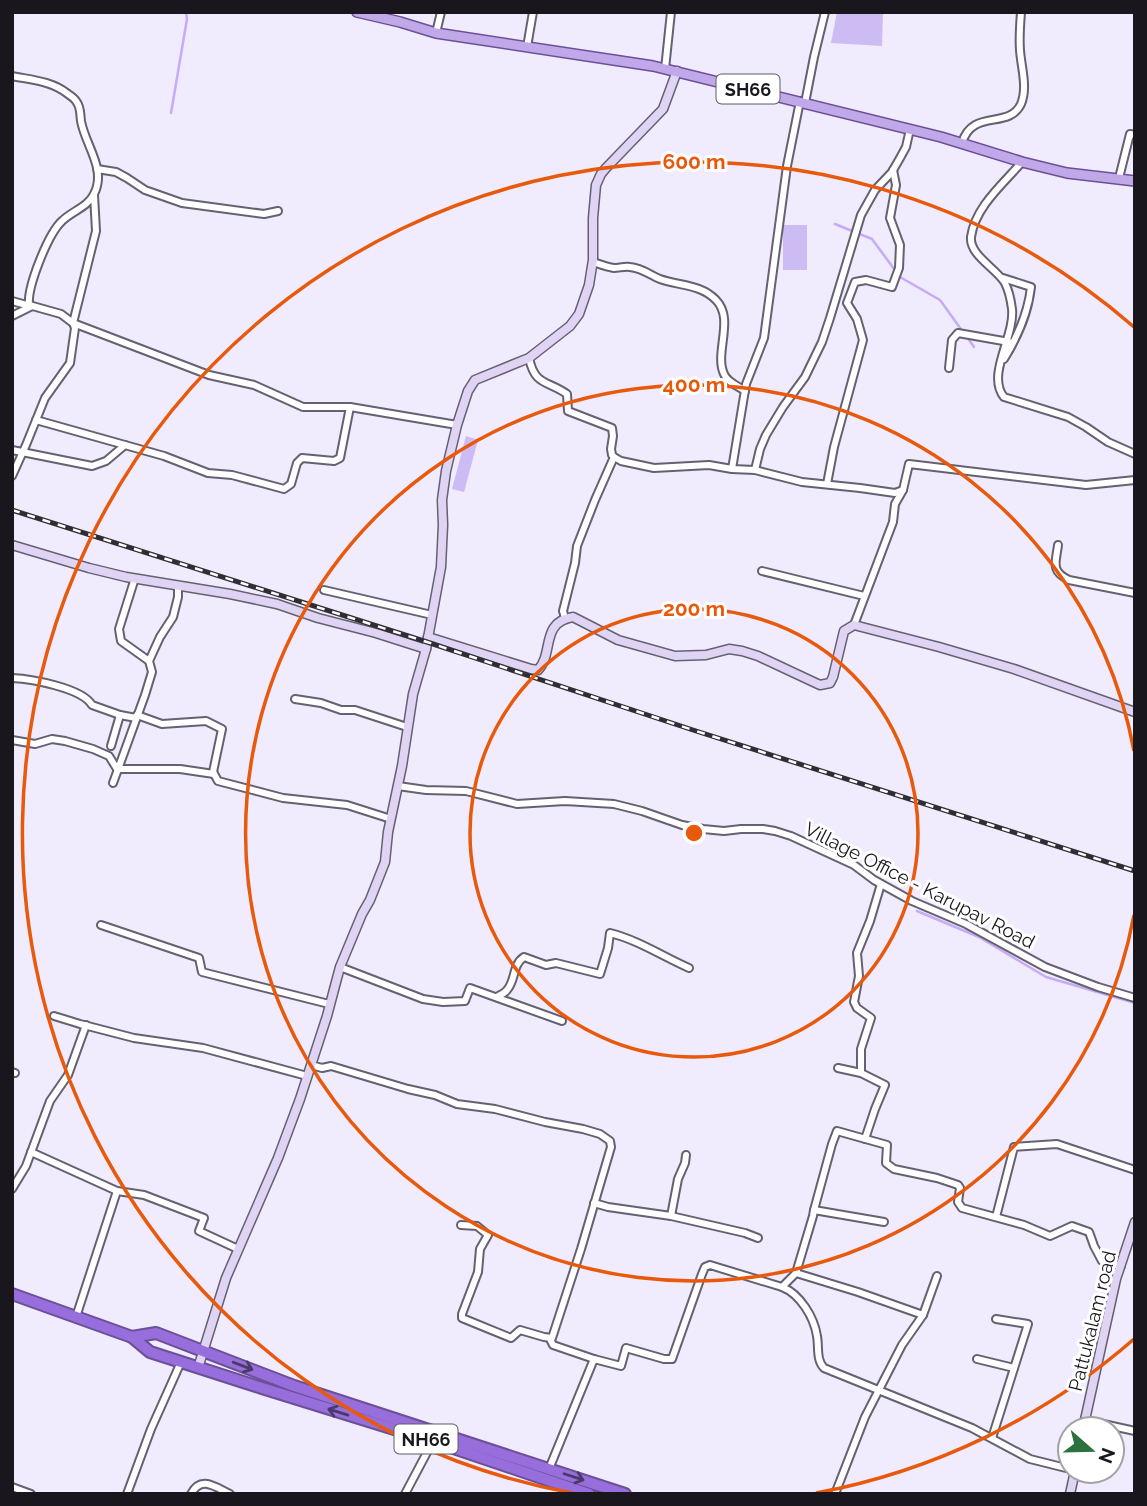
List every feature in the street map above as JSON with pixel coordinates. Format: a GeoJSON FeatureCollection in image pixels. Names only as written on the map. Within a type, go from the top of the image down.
{"type":"FeatureCollection","features":[{"type":"Feature","properties":{"kind":"highway"},"geometry":{"type":"LineString","coordinates":[[12,1294],[132,1337],[150,1352],[198,1367]]}},
{"type":"Feature","properties":{"kind":"highway"},"geometry":{"type":"LineString","coordinates":[[132,1337],[156,1333],[294,1386],[625,1494]]}},
{"type":"Feature","properties":{"kind":"highway","name":"NH66"},"geometry":{"type":"LineString","coordinates":[[198,1367],[433,1441],[589,1494]]}},
{"type":"Feature","properties":{"kind":"main road","name":"SH66"},"geometry":{"type":"LineString","coordinates":[[357,12],[436,33],[677,71],[910,129],[1067,173],[1135,181]]}},
{"type":"Feature","properties":{"kind":"street"},"geometry":{"type":"LineString","coordinates":[[436,33],[441,12]]}},
{"type":"Feature","properties":{"kind":"street"},"geometry":{"type":"LineString","coordinates":[[527,47],[533,12]]}},
{"type":"Feature","properties":{"kind":"street"},"geometry":{"type":"LineString","coordinates":[[665,69],[671,12]]}},
{"type":"Feature","properties":{"kind":"street"},"geometry":{"type":"LineString","coordinates":[[732,469],[745,391],[764,338],[787,166],[825,12]]}},
{"type":"Feature","properties":{"kind":"street"},"geometry":{"type":"LineString","coordinates":[[962,144],[966,132],[974,124],[1010,115],[1021,103],[1024,84],[1019,48],[1021,12]]}},
{"type":"Feature","properties":{"kind":"street"},"geometry":{"type":"LineString","coordinates":[[198,1367],[222,1290],[278,1158],[327,1016],[340,967],[385,862],[413,694],[426,649],[441,567],[442,500],[446,471],[467,391],[475,380],[529,358],[570,326],[579,314],[589,285],[593,262],[596,185],[601,174],[617,155],[663,109],[677,71]]}},
{"type":"Feature","properties":{"kind":"street"},"geometry":{"type":"LineString","coordinates":[[12,76],[53,83],[76,101],[97,169],[94,195],[88,203],[62,220],[50,235],[29,299],[29,305],[32,306]]}},
{"type":"Feature","properties":{"kind":"street"},"geometry":{"type":"LineString","coordinates":[[755,470],[766,435],[805,377],[822,342],[867,203],[893,170],[906,147],[910,129]]}},
{"type":"Feature","properties":{"kind":"street"},"geometry":{"type":"LineString","coordinates":[[1119,178],[1130,134],[1135,135]]}},
{"type":"Feature","properties":{"kind":"street"},"geometry":{"type":"LineString","coordinates":[[1022,162],[979,214],[971,242],[974,250],[1001,278],[1010,295],[1012,323],[1010,342],[999,367],[1001,394],[1068,417],[1108,442],[1135,454]]}},
{"type":"Feature","properties":{"kind":"street"},"geometry":{"type":"LineString","coordinates":[[97,169],[116,172],[145,190],[182,203],[264,214],[278,211]]}},
{"type":"Feature","properties":{"kind":"street"},"geometry":{"type":"LineString","coordinates":[[827,484],[834,447],[863,340],[857,319],[847,303],[855,282],[866,280],[892,286],[900,268],[900,245],[890,218],[896,185],[893,170]]}},
{"type":"Feature","properties":{"kind":"street"},"geometry":{"type":"LineString","coordinates":[[12,475],[45,398],[70,363],[75,328],[73,323],[96,231],[94,195]]}},
{"type":"Feature","properties":{"kind":"street"},"geometry":{"type":"LineString","coordinates":[[593,262],[614,268],[628,266],[642,269],[661,279],[703,290],[716,300],[723,309],[723,373],[728,380],[745,391]]}},
{"type":"Feature","properties":{"kind":"street"},"geometry":{"type":"LineString","coordinates":[[1001,278],[1031,287],[1029,306],[1019,334],[1010,342]]}},
{"type":"Feature","properties":{"kind":"street"},"geometry":{"type":"LineString","coordinates":[[12,301],[61,314],[73,323],[209,375],[254,385],[303,408],[350,407],[457,425]]}},
{"type":"Feature","properties":{"kind":"street"},"geometry":{"type":"LineString","coordinates":[[12,316],[32,306]]}},
{"type":"Feature","properties":{"kind":"street"},"geometry":{"type":"LineString","coordinates":[[949,368],[952,340],[958,333],[1010,342]]}},
{"type":"Feature","properties":{"kind":"street"},"geometry":{"type":"LineString","coordinates":[[529,358],[532,370],[538,378],[568,394],[568,411],[612,428],[612,454],[621,461],[654,468],[709,465],[755,470],[802,482],[895,493],[903,490]]}},
{"type":"Feature","properties":{"kind":"street"},"geometry":{"type":"LineString","coordinates":[[36,420],[164,456],[208,473],[232,475],[284,489],[291,484],[297,463],[302,458],[334,461],[340,458],[350,407]]}},
{"type":"Feature","properties":{"kind":"street"},"geometry":{"type":"LineString","coordinates":[[12,450],[92,466],[106,461],[125,444]]}},
{"type":"Feature","properties":{"kind":"street"},"geometry":{"type":"LineString","coordinates":[[565,618],[563,611],[577,546],[614,457]]}},
{"type":"Feature","properties":{"kind":"street"},"geometry":{"type":"LineString","coordinates":[[428,637],[538,670],[555,625],[565,618],[573,617],[618,640],[675,656],[706,655],[729,649],[742,651],[820,685],[830,683],[844,631],[853,625],[893,522],[895,504],[903,490],[909,464],[1086,485],[1135,480]]}},
{"type":"Feature","properties":{"kind":"street"},"geometry":{"type":"LineString","coordinates":[[12,545],[89,568],[277,604],[426,649]]}},
{"type":"Feature","properties":{"kind":"street"},"geometry":{"type":"LineString","coordinates":[[1058,545],[1056,567],[1060,575],[1069,580],[1135,593]]}},
{"type":"Feature","properties":{"kind":"street"},"geometry":{"type":"LineString","coordinates":[[762,571],[864,596]]}},
{"type":"Feature","properties":{"kind":"street"},"geometry":{"type":"LineString","coordinates":[[113,783],[152,672],[149,661],[121,641],[119,629],[135,578]]}},
{"type":"Feature","properties":{"kind":"street"},"geometry":{"type":"LineString","coordinates":[[149,661],[173,617],[178,586]]}},
{"type":"Feature","properties":{"kind":"street"},"geometry":{"type":"LineString","coordinates":[[324,590],[432,615]]}},
{"type":"Feature","properties":{"kind":"street"},"geometry":{"type":"LineString","coordinates":[[853,625],[1014,669],[1135,712]]}},
{"type":"Feature","properties":{"kind":"street"},"geometry":{"type":"LineString","coordinates":[[12,678],[59,687],[89,700],[92,705],[120,715],[136,716],[162,724],[206,721],[222,729],[213,772],[218,781],[283,798],[347,805],[391,819]]}},
{"type":"Feature","properties":{"kind":"street"},"geometry":{"type":"LineString","coordinates":[[295,699],[321,703],[341,710],[355,710],[407,727]]}},
{"type":"Feature","properties":{"kind":"street"},"geometry":{"type":"LineString","coordinates":[[111,746],[120,715]]}},
{"type":"Feature","properties":{"kind":"street"},"geometry":{"type":"LineString","coordinates":[[12,740],[35,744],[51,739],[65,741],[109,756],[117,769]]}},
{"type":"Feature","properties":{"kind":"street"},"geometry":{"type":"LineString","coordinates":[[117,769],[180,769],[214,774]]}},
{"type":"Feature","properties":{"kind":"street","name":"Village Office - Karupav Road"},"geometry":{"type":"LineString","coordinates":[[398,786],[466,791],[517,804],[565,801],[604,803],[633,808],[682,825],[703,829],[775,831],[854,865],[912,901],[986,934],[1045,967],[1135,998]]}},
{"type":"Feature","properties":{"kind":"street"},"geometry":{"type":"LineString","coordinates":[[861,1073],[861,1049],[872,1018],[857,1009],[854,1002],[859,976],[857,953],[881,884]]}},
{"type":"Feature","properties":{"kind":"street"},"geometry":{"type":"LineString","coordinates":[[101,925],[199,958],[202,972],[329,1004]]}},
{"type":"Feature","properties":{"kind":"street"},"geometry":{"type":"LineString","coordinates":[[497,997],[506,992],[518,961],[524,957],[546,965],[556,963],[600,974],[610,933],[656,950],[689,968]]}},
{"type":"Feature","properties":{"kind":"street"},"geometry":{"type":"LineString","coordinates":[[340,967],[423,999],[465,1001],[470,988],[562,1021]]}},
{"type":"Feature","properties":{"kind":"street"},"geometry":{"type":"LineString","coordinates":[[54,1016],[134,1038],[203,1048],[307,1076]]}},
{"type":"Feature","properties":{"kind":"street"},"geometry":{"type":"LineString","coordinates":[[12,1189],[26,1166],[50,1101],[68,1075],[86,1025]]}},
{"type":"Feature","properties":{"kind":"street"},"geometry":{"type":"LineString","coordinates":[[311,1065],[322,1068],[331,1066],[435,1095],[457,1104],[583,1129],[608,1139],[611,1147],[550,1339]]}},
{"type":"Feature","properties":{"kind":"street"},"geometry":{"type":"LineString","coordinates":[[838,1068],[861,1073],[885,1085],[865,1139]]}},
{"type":"Feature","properties":{"kind":"street"},"geometry":{"type":"LineString","coordinates":[[782,1287],[796,1273],[837,1132],[887,1145],[885,1160],[887,1165],[894,1169],[958,1185],[958,1202],[962,1208],[1024,1225],[1050,1236],[1072,1226],[1090,1232],[1102,1261],[1121,1266]]}},
{"type":"Feature","properties":{"kind":"street"},"geometry":{"type":"LineString","coordinates":[[996,1217],[1014,1147],[1057,1144],[1135,1170]]}},
{"type":"Feature","properties":{"kind":"street"},"geometry":{"type":"LineString","coordinates":[[31,1152],[117,1191],[144,1195],[204,1218],[199,1231],[238,1249]]}},
{"type":"Feature","properties":{"kind":"street"},"geometry":{"type":"LineString","coordinates":[[671,1216],[678,1179],[687,1155]]}},
{"type":"Feature","properties":{"kind":"street"},"geometry":{"type":"LineString","coordinates":[[76,1317],[117,1191]]}},
{"type":"Feature","properties":{"kind":"street"},"geometry":{"type":"LineString","coordinates":[[594,1203],[671,1216],[758,1238]]}},
{"type":"Feature","properties":{"kind":"street"},"geometry":{"type":"LineString","coordinates":[[814,1210],[884,1222]]}},
{"type":"Feature","properties":{"kind":"street","name":"Pattukalam road"},"geometry":{"type":"LineString","coordinates":[[1086,1415],[1110,1305],[1135,1222]]}},
{"type":"Feature","properties":{"kind":"street"},"geometry":{"type":"LineString","coordinates":[[461,1225],[477,1226],[488,1235],[480,1249],[478,1272],[462,1318],[511,1338],[520,1330],[550,1339],[553,1345],[621,1366],[626,1348],[672,1359],[702,1274],[708,1265],[782,1287],[796,1295],[815,1326],[821,1365],[992,1438],[1030,1458],[1056,1465]]}},
{"type":"Feature","properties":{"kind":"street"},"geometry":{"type":"LineString","coordinates":[[796,1273],[923,1315]]}},
{"type":"Feature","properties":{"kind":"street"},"geometry":{"type":"LineString","coordinates":[[835,1494],[865,1417],[902,1345],[923,1315],[937,1276]]}},
{"type":"Feature","properties":{"kind":"street"},"geometry":{"type":"LineString","coordinates":[[992,1438],[1028,1324],[996,1319]]}},
{"type":"Feature","properties":{"kind":"street"},"geometry":{"type":"LineString","coordinates":[[549,1469],[594,1359]]}},
{"type":"Feature","properties":{"kind":"street"},"geometry":{"type":"LineString","coordinates":[[977,1359],[1014,1368]]}},
{"type":"Feature","properties":{"kind":"street"},"geometry":{"type":"LineString","coordinates":[[127,1494],[151,1429],[181,1362]]}},
{"type":"Feature","properties":{"kind":"street"},"geometry":{"type":"LineString","coordinates":[[405,1494],[433,1441]]}},
{"type":"Feature","properties":{"kind":"street"},"geometry":{"type":"LineString","coordinates":[[191,1494],[198,1485],[206,1483],[230,1494]]}},
{"type":"Feature","properties":{"kind":"street"},"geometry":{"type":"LineString","coordinates":[[12,1487],[30,1494]]}},
{"type":"Feature","properties":{"kind":"shaded area"},"geometry":{"type":"Polygon","coordinates":[[[837,12],[883,12],[882,46],[831,43],[837,12]]]}},
{"type":"Feature","properties":{"kind":"shaded area"},"geometry":{"type":"Polygon","coordinates":[[[783,225],[807,225],[807,270],[783,270],[783,225]]]}},
{"type":"Feature","properties":{"kind":"shaded area"},"geometry":{"type":"Polygon","coordinates":[[[466,436],[478,440],[464,492],[452,489],[466,436]]]}},
{"type":"Feature","properties":{"kind":"waterway"},"geometry":{"type":"LineString","coordinates":[[171,113],[186,12]]}},
{"type":"Feature","properties":{"kind":"waterway"},"geometry":{"type":"LineString","coordinates":[[835,224],[872,239],[900,277],[940,300],[963,332]]}},
{"type":"Feature","properties":{"kind":"waterway"},"geometry":{"type":"LineString","coordinates":[[967,337],[974,347]]}},
{"type":"Feature","properties":{"kind":"waterway"},"geometry":{"type":"LineString","coordinates":[[917,911],[979,937],[1046,977],[1135,1003]]}},
{"type":"Feature","properties":{"kind":"railway"},"geometry":{"type":"LineString","coordinates":[[12,510],[1135,871]]}}]}
